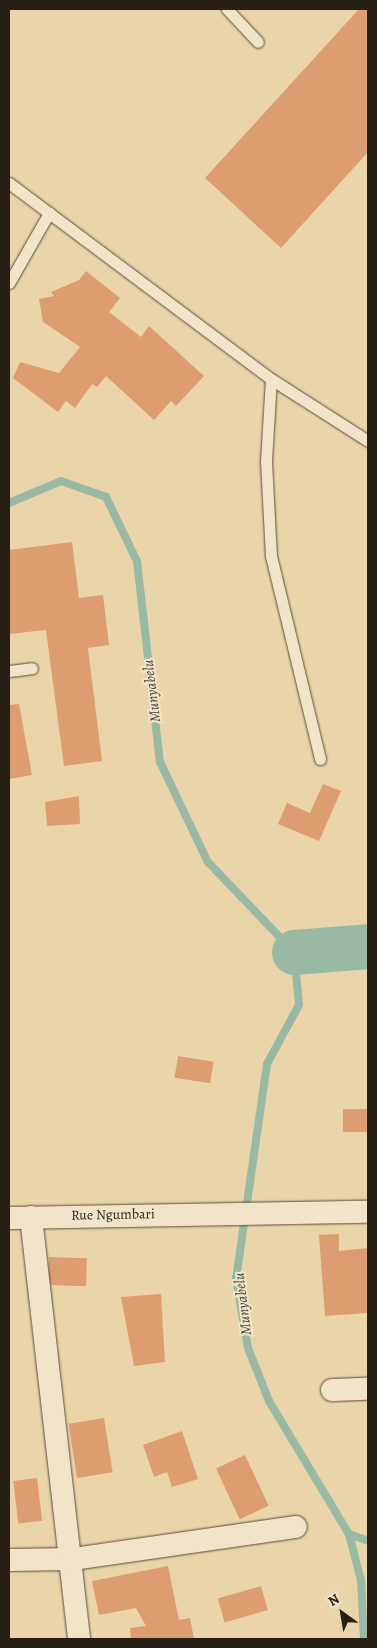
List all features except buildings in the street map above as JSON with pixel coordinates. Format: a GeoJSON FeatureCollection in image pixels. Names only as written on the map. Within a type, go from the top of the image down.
{"type":"FeatureCollection","features":[{"type":"Feature","properties":{"kind":"street","name":"Rue Ngumbari"},"geometry":{"type":"LineString","coordinates":[[20,1217],[368,1212]]}},
{"type":"Feature","properties":{"kind":"street"},"geometry":{"type":"LineString","coordinates":[[20,1217],[73,1559],[79,1639]]}},
{"type":"Feature","properties":{"kind":"street"},"geometry":{"type":"LineString","coordinates":[[332,1390],[368,1389]]}},
{"type":"Feature","properties":{"kind":"street"},"geometry":{"type":"LineString","coordinates":[[9,1560],[73,1559],[296,1527]]}},
{"type":"Feature","properties":{"kind":"lane"},"geometry":{"type":"LineString","coordinates":[[227,9],[258,42]]}},
{"type":"Feature","properties":{"kind":"lane"},"geometry":{"type":"LineString","coordinates":[[9,183],[271,379],[368,441]]}},
{"type":"Feature","properties":{"kind":"lane"},"geometry":{"type":"LineString","coordinates":[[9,283],[49,213]]}},
{"type":"Feature","properties":{"kind":"lane"},"geometry":{"type":"LineString","coordinates":[[271,379],[266,461],[270,556],[320,759]]}},
{"type":"Feature","properties":{"kind":"lane"},"geometry":{"type":"LineString","coordinates":[[9,671],[32,668]]}},
{"type":"Feature","properties":{"kind":"waterway","name":"Munyabelu"},"geometry":{"type":"LineString","coordinates":[[9,503],[61,481],[106,497],[137,561],[160,762],[208,862],[294,952],[299,1005],[267,1064],[236,1278],[248,1348],[269,1401],[349,1534],[361,1580],[364,1639]]}},
{"type":"Feature","properties":{"kind":"waterway","name":"Munyabelu"},"geometry":{"type":"LineString","coordinates":[[294,952],[368,946]]}},
{"type":"Feature","properties":{"kind":"waterway"},"geometry":{"type":"LineString","coordinates":[[349,1534],[368,1541]]}}]}
